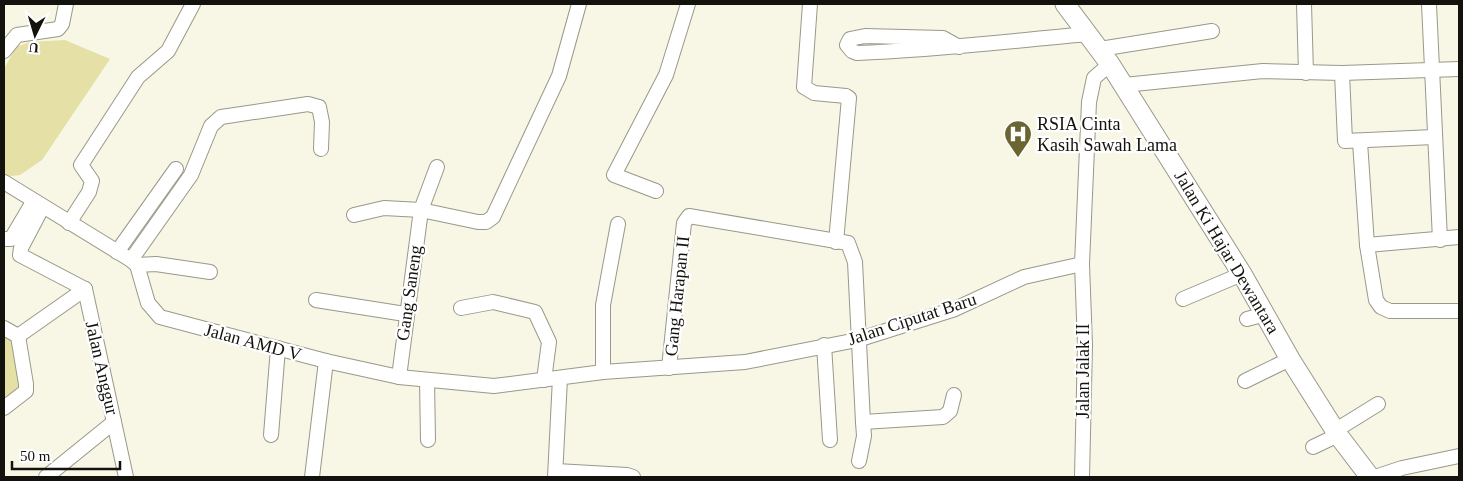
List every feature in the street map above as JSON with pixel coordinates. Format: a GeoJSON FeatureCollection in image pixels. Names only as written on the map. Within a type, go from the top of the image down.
{"type":"FeatureCollection","features":[{"type":"Feature","properties":{"kind":"main road","name":"Jalan Ki Hajar Dewantara"},"geometry":{"type":"LineString","coordinates":[[1065,4],[1124,85],[1242,274],[1290,359],[1337,432],[1370,477]]}},
{"type":"Feature","properties":{"kind":"street"},"geometry":{"type":"LineString","coordinates":[[4,51],[17,35],[58,29],[62,24],[66,4]]}},
{"type":"Feature","properties":{"kind":"street"},"geometry":{"type":"LineString","coordinates":[[69,223],[89,192],[92,181],[81,165],[138,77],[168,51],[193,4]]}},
{"type":"Feature","properties":{"kind":"street"},"geometry":{"type":"LineString","coordinates":[[354,215],[384,208],[421,210],[478,222],[486,222],[493,217],[556,85],[579,4]]}},
{"type":"Feature","properties":{"kind":"street"},"geometry":{"type":"LineString","coordinates":[[656,191],[614,175],[666,75],[688,4]]}},
{"type":"Feature","properties":{"kind":"street"},"geometry":{"type":"LineString","coordinates":[[810,4],[804,87],[810,92],[846,96],[849,98],[836,242],[848,244],[855,262],[857,340],[864,436],[859,460]]}},
{"type":"Feature","properties":{"kind":"street"},"geometry":{"type":"LineString","coordinates":[[1304,4],[1306,72]]}},
{"type":"Feature","properties":{"kind":"street"},"geometry":{"type":"LineString","coordinates":[[1429,4],[1440,240]]}},
{"type":"Feature","properties":{"kind":"street"},"geometry":{"type":"LineString","coordinates":[[1082,264],[1089,102],[1094,78],[1105,57],[1212,30]]}},
{"type":"Feature","properties":{"kind":"street"},"geometry":{"type":"LineString","coordinates":[[959,47],[943,38],[865,36],[850,38],[847,45],[852,51],[857,53],[959,47],[1088,34]]}},
{"type":"Feature","properties":{"kind":"street"},"geometry":{"type":"LineString","coordinates":[[1124,85],[1263,71],[1342,72],[1459,69]]}},
{"type":"Feature","properties":{"kind":"street"},"geometry":{"type":"LineString","coordinates":[[1342,72],[1344,138],[1348,142],[1434,137]]}},
{"type":"Feature","properties":{"kind":"street"},"geometry":{"type":"LineString","coordinates":[[134,262],[191,175],[211,126],[221,117],[308,104],[319,107],[322,122],[321,149]]}},
{"type":"Feature","properties":{"kind":"street"},"geometry":{"type":"LineString","coordinates":[[1360,142],[1367,245],[1376,300],[1381,307],[1390,311],[1459,311]]}},
{"type":"Feature","properties":{"kind":"street","name":"Gang Saneng"},"geometry":{"type":"LineString","coordinates":[[399,377],[405,314],[412,292],[421,210],[436,167]]}},
{"type":"Feature","properties":{"kind":"street"},"geometry":{"type":"LineString","coordinates":[[117,252],[176,169]]}},
{"type":"Feature","properties":{"kind":"street"},"geometry":{"type":"LineString","coordinates":[[4,182],[38,205],[134,262],[210,272]]}},
{"type":"Feature","properties":{"kind":"street"},"geometry":{"type":"LineString","coordinates":[[4,239],[11,239],[38,205]]}},
{"type":"Feature","properties":{"kind":"street"},"geometry":{"type":"LineString","coordinates":[[18,336],[85,289],[20,255],[38,205]]}},
{"type":"Feature","properties":{"kind":"street","name":"Gang Harapan II"},"geometry":{"type":"LineString","coordinates":[[669,368],[684,223],[687,217],[691,215],[836,242]]}},
{"type":"Feature","properties":{"kind":"street"},"geometry":{"type":"LineString","coordinates":[[603,372],[603,305],[618,224]]}},
{"type":"Feature","properties":{"kind":"street"},"geometry":{"type":"LineString","coordinates":[[1367,245],[1459,238]]}},
{"type":"Feature","properties":{"kind":"street","name":"Jalan AMD V"},"geometry":{"type":"LineString","coordinates":[[134,262],[148,303],[160,317],[326,361],[399,377],[494,386],[560,378]]}},
{"type":"Feature","properties":{"kind":"street","name":"Jalan Ciputat Baru"},"geometry":{"type":"LineString","coordinates":[[560,378],[603,372],[745,362],[857,340],[955,309],[1024,277],[1082,264]]}},
{"type":"Feature","properties":{"kind":"street","name":"Jalan Jalak II"},"geometry":{"type":"LineString","coordinates":[[1082,264],[1085,345],[1082,477]]}},
{"type":"Feature","properties":{"kind":"street"},"geometry":{"type":"LineString","coordinates":[[1183,299],[1242,274]]}},
{"type":"Feature","properties":{"kind":"street","name":"Jalan Anggur"},"geometry":{"type":"LineString","coordinates":[[85,289],[126,477]]}},
{"type":"Feature","properties":{"kind":"street"},"geometry":{"type":"LineString","coordinates":[[316,300],[405,314]]}},
{"type":"Feature","properties":{"kind":"street"},"geometry":{"type":"LineString","coordinates":[[461,308],[493,302],[535,312],[550,342],[544,380]]}},
{"type":"Feature","properties":{"kind":"street"},"geometry":{"type":"LineString","coordinates":[[1247,319],[1266,314]]}},
{"type":"Feature","properties":{"kind":"street"},"geometry":{"type":"LineString","coordinates":[[4,328],[18,336]]}},
{"type":"Feature","properties":{"kind":"street"},"geometry":{"type":"LineString","coordinates":[[4,408],[26,391],[18,336]]}},
{"type":"Feature","properties":{"kind":"street"},"geometry":{"type":"LineString","coordinates":[[824,345],[830,440]]}},
{"type":"Feature","properties":{"kind":"street"},"geometry":{"type":"LineString","coordinates":[[271,435],[278,348]]}},
{"type":"Feature","properties":{"kind":"street"},"geometry":{"type":"LineString","coordinates":[[1245,381],[1290,359]]}},
{"type":"Feature","properties":{"kind":"street"},"geometry":{"type":"LineString","coordinates":[[312,477],[326,361]]}},
{"type":"Feature","properties":{"kind":"street"},"geometry":{"type":"LineString","coordinates":[[560,378],[555,474],[627,475],[633,477]]}},
{"type":"Feature","properties":{"kind":"street"},"geometry":{"type":"LineString","coordinates":[[427,380],[428,440]]}},
{"type":"Feature","properties":{"kind":"street"},"geometry":{"type":"LineString","coordinates":[[863,422],[942,417],[950,411],[954,394]]}},
{"type":"Feature","properties":{"kind":"street"},"geometry":{"type":"LineString","coordinates":[[1313,447],[1378,404]]}},
{"type":"Feature","properties":{"kind":"street"},"geometry":{"type":"LineString","coordinates":[[46,477],[114,422]]}},
{"type":"Feature","properties":{"kind":"street"},"geometry":{"type":"LineString","coordinates":[[1375,477],[1402,468],[1459,456]]}},
{"type":"Feature","properties":{"kind":"shaded area"},"geometry":{"type":"Polygon","coordinates":[[[65,40],[110,59],[42,160],[20,175],[4,177],[4,69],[16,47],[30,42],[65,40]]]}},
{"type":"Feature","properties":{"kind":"shaded area"},"geometry":{"type":"Polygon","coordinates":[[[4,332],[18,336],[26,384],[4,403],[4,332]]]}},
{"type":"Feature","properties":{"kind":"place","name":"RSIA Cinta Kasih Sawah Lama"},"geometry":{"type":"Point","coordinates":[1018,158]}}]}
